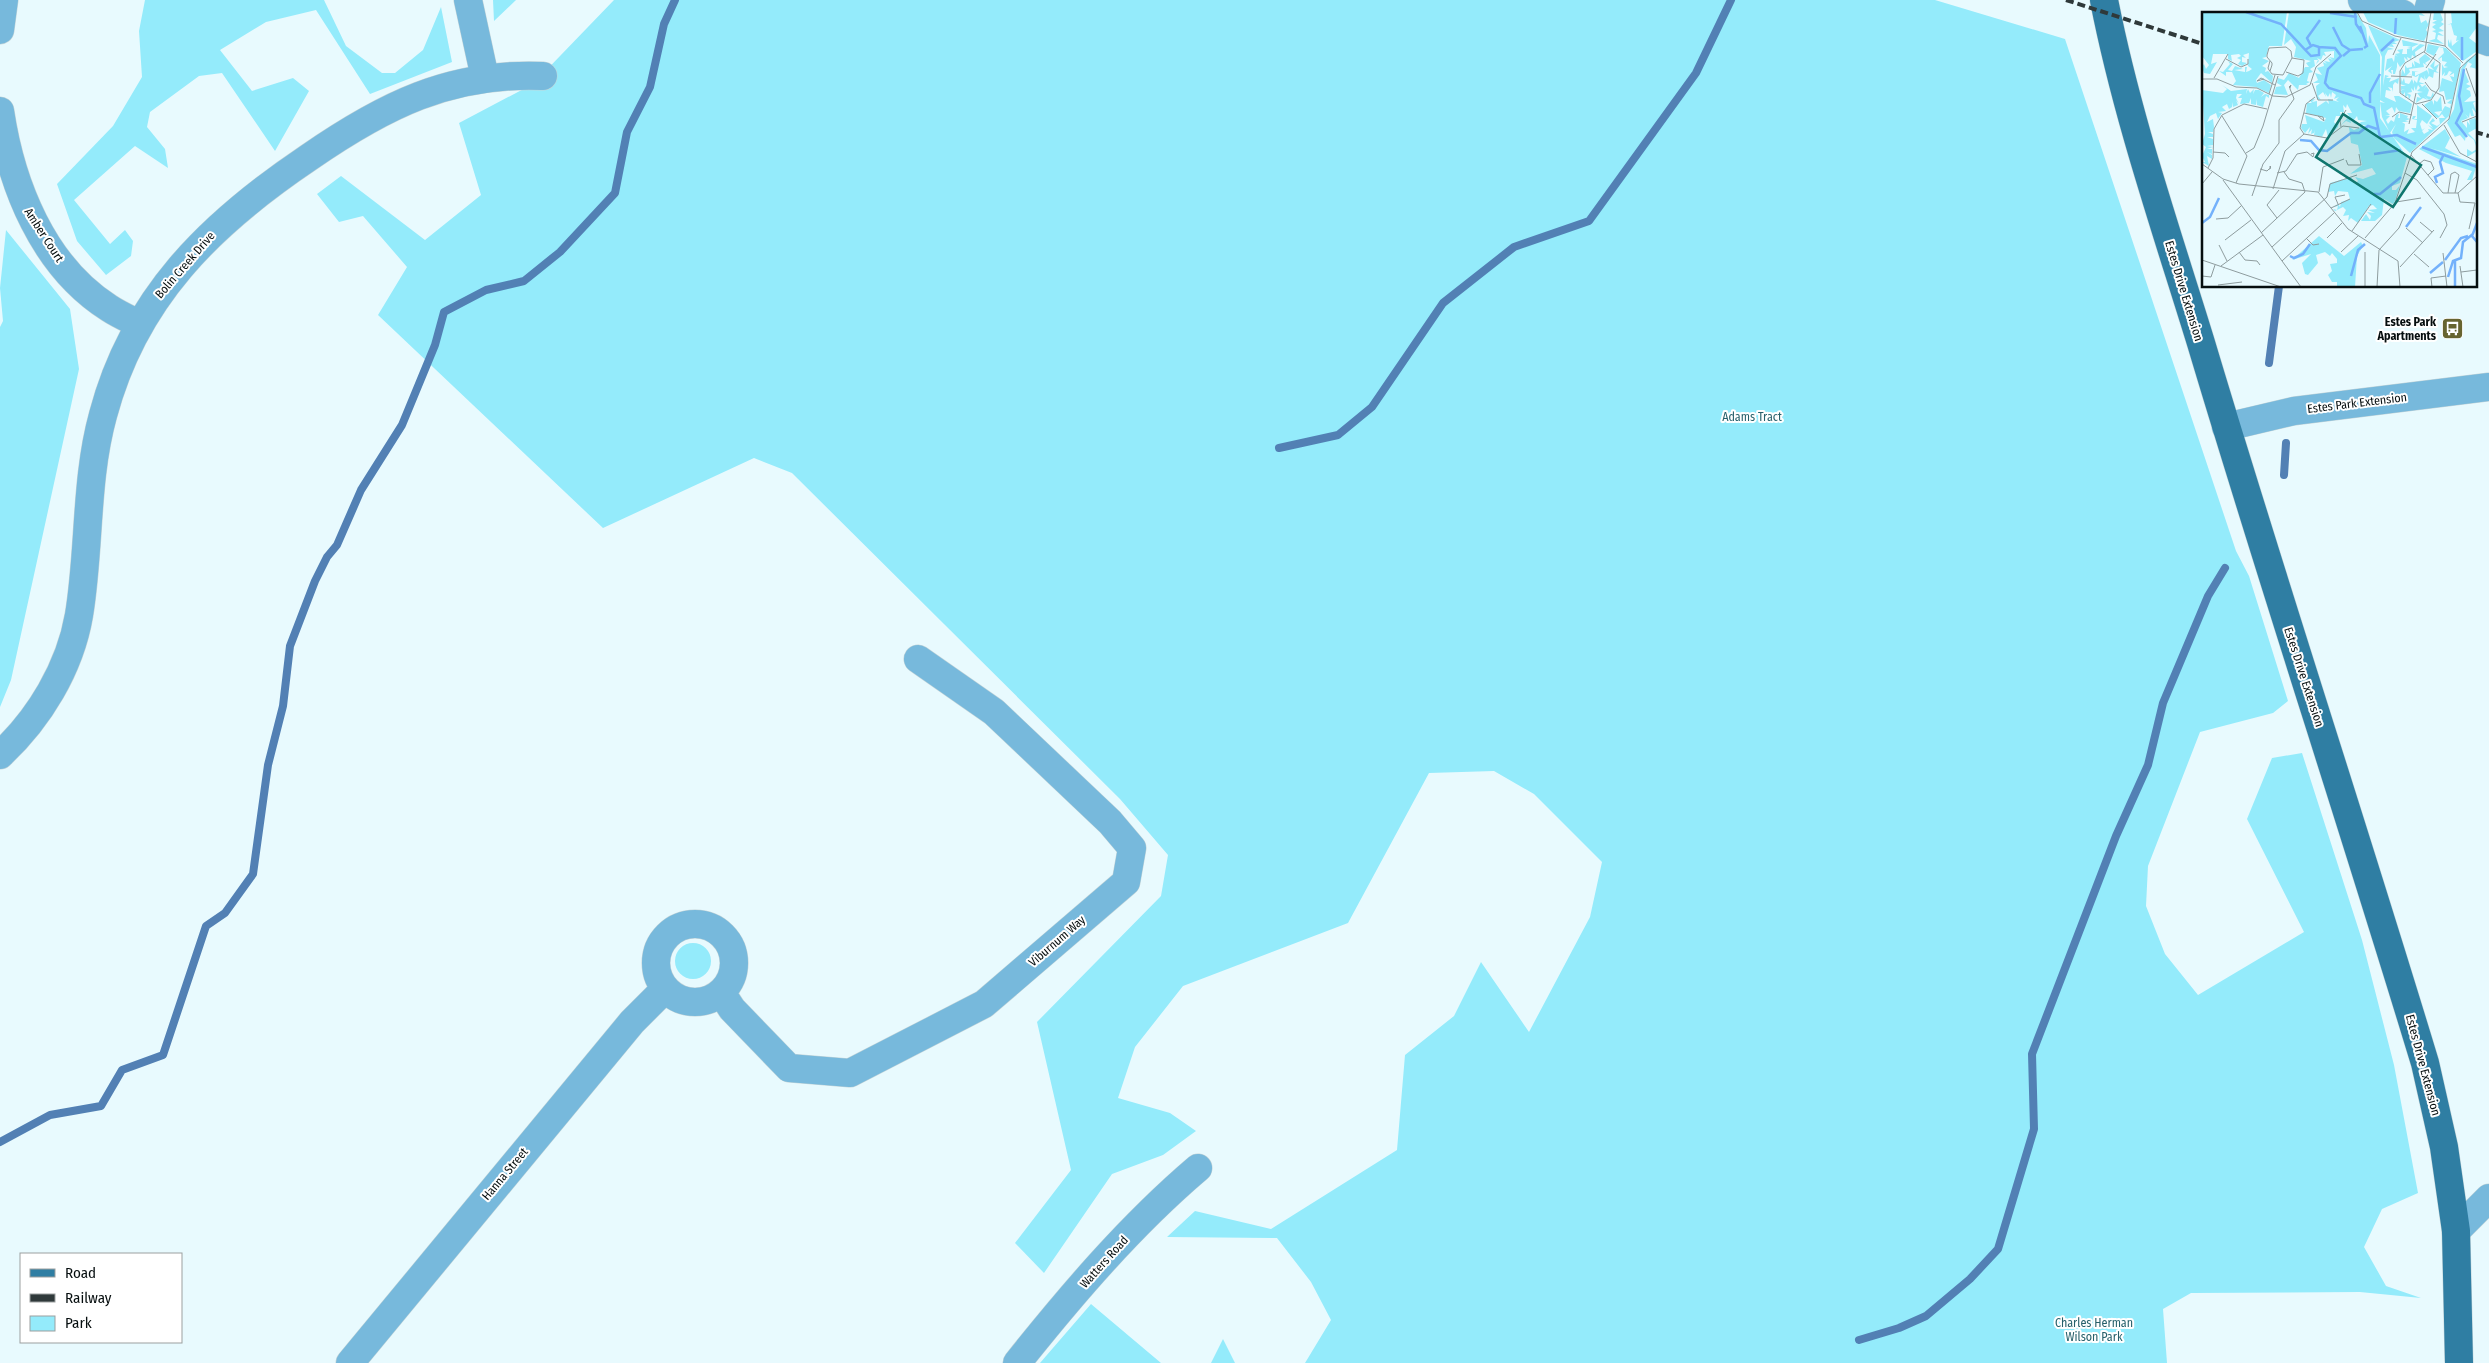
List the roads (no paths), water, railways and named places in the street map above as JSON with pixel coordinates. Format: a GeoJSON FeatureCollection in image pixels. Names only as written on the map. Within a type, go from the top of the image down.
{"type":"FeatureCollection","features":[{"type":"Feature","properties":{"kind":"main road","name":"Estes Drive Extension"},"geometry":{"type":"LineString","coordinates":[[2104,0],[2124,94],[2425,1063],[2444,1147],[2456,1231],[2459,1363]]}},
{"type":"Feature","properties":{"kind":"street"},"geometry":{"type":"LineString","coordinates":[[0,30],[4,0]]}},
{"type":"Feature","properties":{"kind":"street"},"geometry":{"type":"LineString","coordinates":[[468,0],[486,78]]}},
{"type":"Feature","properties":{"kind":"street"},"geometry":{"type":"LineString","coordinates":[[2362,0],[2397,12]]}},
{"type":"Feature","properties":{"kind":"street"},"geometry":{"type":"LineString","coordinates":[[2428,12],[2432,0]]}},
{"type":"Feature","properties":{"kind":"street"},"geometry":{"type":"LineString","coordinates":[[2476,37],[2489,42]]}},
{"type":"Feature","properties":{"kind":"street","name":"Bolin Creek Drive"},"geometry":{"type":"LineString","coordinates":[[0,755],[36,716],[56,683],[71,646],[79,615],[92,472],[103,415],[128,343],[172,276],[212,233],[278,178],[332,141],[387,109],[449,84],[513,74],[543,76]]}},
{"type":"Feature","properties":{"kind":"street","name":"Amber Court"},"geometry":{"type":"LineString","coordinates":[[0,111],[4,140],[14,178],[24,204],[39,230],[76,280],[108,308],[139,324]]}},
{"type":"Feature","properties":{"kind":"street","name":"Estes Park Extension"},"geometry":{"type":"LineString","coordinates":[[2226,427],[2294,411],[2489,387]]}},
{"type":"Feature","properties":{"kind":"street","name":"Viburnum Way"},"geometry":{"type":"LineString","coordinates":[[722,992],[732,1009],[789,1068],[850,1073],[984,1004],[1126,882],[1132,848],[1110,822],[994,712],[918,659]]}},
{"type":"Feature","properties":{"kind":"street"},"geometry":{"type":"LineString","coordinates":[[701,923],[714,928],[725,937],[732,948],[735,962],[732,975],[722,992],[711,999],[687,1002],[675,998],[665,989],[657,977],[655,964],[657,950],[664,938],[681,926],[701,923]]}},
{"type":"Feature","properties":{"kind":"street","name":"Hanna Street"},"geometry":{"type":"LineString","coordinates":[[350,1363],[632,1022],[665,989]]}},
{"type":"Feature","properties":{"kind":"street","name":"Watters Road"},"geometry":{"type":"LineString","coordinates":[[1017,1363],[1111,1253],[1168,1194],[1198,1168]]}},
{"type":"Feature","properties":{"kind":"street"},"geometry":{"type":"LineString","coordinates":[[2456,1231],[2489,1198]]}},
{"type":"Feature","properties":{"kind":"waterway"},"geometry":{"type":"LineString","coordinates":[[0,1142],[50,1115],[101,1106],[122,1070],[163,1055],[206,926],[225,913],[253,874],[268,765],[283,706],[290,646],[315,581],[327,557],[337,545],[361,490],[402,425],[435,345],[444,312],[486,290],[524,281],[560,252],[615,193],[627,132],[650,87],[664,24],[675,0]]}},
{"type":"Feature","properties":{"kind":"waterway"},"geometry":{"type":"LineString","coordinates":[[1279,448],[1338,435],[1372,407],[1443,303],[1514,247],[1589,221],[1696,73],[1731,0]]}},
{"type":"Feature","properties":{"kind":"waterway"},"geometry":{"type":"LineString","coordinates":[[2269,363],[2279,288]]}},
{"type":"Feature","properties":{"kind":"waterway"},"geometry":{"type":"LineString","coordinates":[[2284,475],[2286,443]]}},
{"type":"Feature","properties":{"kind":"waterway"},"geometry":{"type":"LineString","coordinates":[[1859,1340],[1899,1328],[1926,1316],[1970,1279],[1998,1249],[2034,1129],[2032,1054],[2116,836],[2148,765],[2163,703],[2208,596],[2225,568]]}},
{"type":"Feature","properties":{"kind":"railway"},"geometry":{"type":"LineString","coordinates":[[2066,0],[2202,44]]}},
{"type":"Feature","properties":{"kind":"railway"},"geometry":{"type":"LineString","coordinates":[[2476,132],[2489,136]]}},
{"type":"Feature","properties":{"kind":"place","name":"Estes Park Apartments"},"geometry":{"type":"Point","coordinates":[2452,329]}},
{"type":"Feature","properties":{"kind":"park label","name":"Adams Tract"},"geometry":{"type":"Point","coordinates":[1752,417]}},
{"type":"Feature","properties":{"kind":"park label","name":"Charles Herman Wilson Park"},"geometry":{"type":"Point","coordinates":[2094,1330]}}]}
